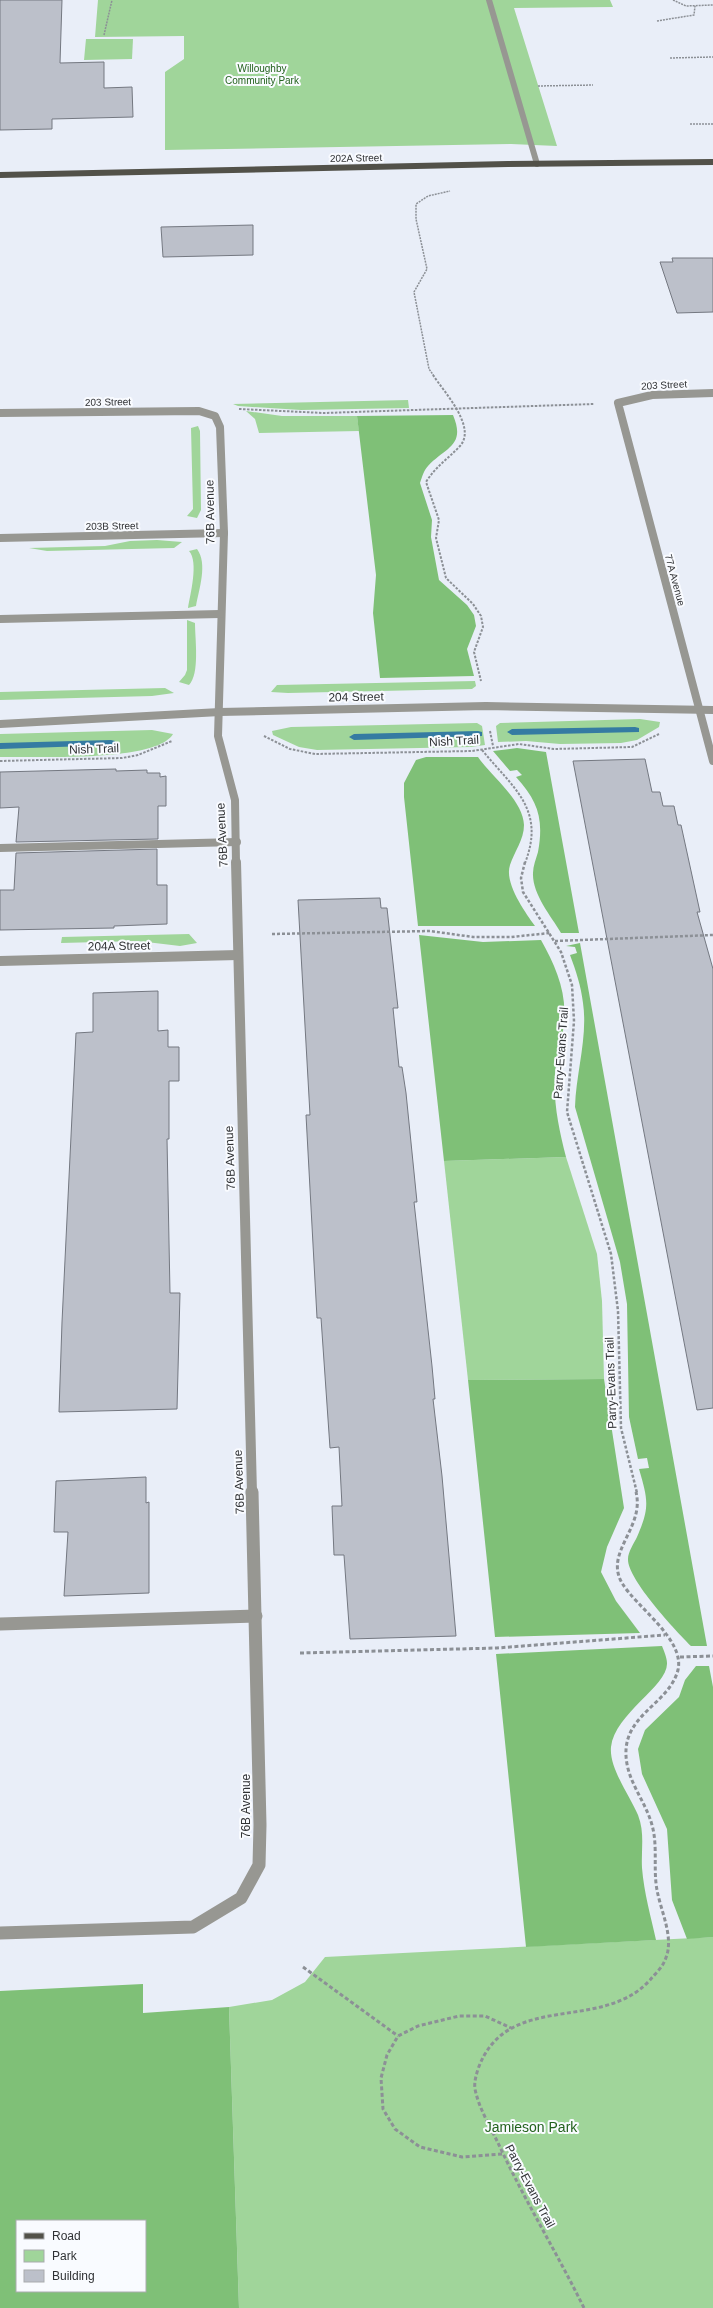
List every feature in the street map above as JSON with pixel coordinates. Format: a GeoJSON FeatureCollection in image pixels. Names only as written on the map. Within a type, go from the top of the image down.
{"type":"FeatureCollection","features":[{"type":"Feature","properties":{"kind":"main road","name":"202A Street"},"geometry":{"type":"LineString","coordinates":[[0,175],[537,164],[713,162]]}},
{"type":"Feature","properties":{"kind":"street"},"geometry":{"type":"LineString","coordinates":[[489,0],[537,164]]}},
{"type":"Feature","properties":{"kind":"street","name":"203 Street"},"geometry":{"type":"LineString","coordinates":[[618,403],[630,398],[651,394],[713,393]]}},
{"type":"Feature","properties":{"kind":"street","name":"77A Avenue"},"geometry":{"type":"LineString","coordinates":[[618,403],[713,761]]}},
{"type":"Feature","properties":{"kind":"street","name":"203 Street"},"geometry":{"type":"LineString","coordinates":[[0,413],[180,410],[199,411],[215,416]]}},
{"type":"Feature","properties":{"kind":"street","name":"76B Avenue"},"geometry":{"type":"LineString","coordinates":[[0,1933],[193,1926],[241,1898],[259,1865],[256,1616],[238,955],[237,842],[234,800],[219,744],[220,614],[224,533],[220,427],[215,416]]}},
{"type":"Feature","properties":{"kind":"street","name":"203B Street"},"geometry":{"type":"LineString","coordinates":[[0,538],[224,533]]}},
{"type":"Feature","properties":{"kind":"street"},"geometry":{"type":"LineString","coordinates":[[0,619],[220,614]]}},
{"type":"Feature","properties":{"kind":"street","name":"204 Street"},"geometry":{"type":"LineString","coordinates":[[0,724],[220,712],[486,706],[713,710]]}},
{"type":"Feature","properties":{"kind":"street"},"geometry":{"type":"LineString","coordinates":[[0,848],[237,842]]}},
{"type":"Feature","properties":{"kind":"street","name":"204A Street"},"geometry":{"type":"LineString","coordinates":[[0,961],[238,955]]}},
{"type":"Feature","properties":{"kind":"street"},"geometry":{"type":"LineString","coordinates":[[0,1624],[256,1616]]}},
{"type":"Feature","properties":{"kind":"path"},"geometry":{"type":"LineString","coordinates":[[104,35],[112,0]]}},
{"type":"Feature","properties":{"kind":"path"},"geometry":{"type":"LineString","coordinates":[[673,0],[686,6],[713,5]]}},
{"type":"Feature","properties":{"kind":"path"},"geometry":{"type":"LineString","coordinates":[[657,21],[694,14],[694,6]]}},
{"type":"Feature","properties":{"kind":"path"},"geometry":{"type":"LineString","coordinates":[[670,58],[713,57]]}},
{"type":"Feature","properties":{"kind":"path"},"geometry":{"type":"LineString","coordinates":[[514,87],[594,85]]}},
{"type":"Feature","properties":{"kind":"path"},"geometry":{"type":"LineString","coordinates":[[690,124],[713,124]]}},
{"type":"Feature","properties":{"kind":"path"},"geometry":{"type":"LineString","coordinates":[[451,191],[428,196],[416,204],[416,219],[427,269],[414,292],[429,369],[456,409],[465,426],[465,436],[461,445],[434,469],[426,482],[439,520],[436,538],[441,564],[446,578],[473,604],[481,616],[483,627],[474,652],[481,682]]}},
{"type":"Feature","properties":{"kind":"path"},"geometry":{"type":"LineString","coordinates":[[239,409],[324,413],[618,403]]}},
{"type":"Feature","properties":{"kind":"path"},"geometry":{"type":"LineString","coordinates":[[490,728],[492,746]]}},
{"type":"Feature","properties":{"kind":"path","name":"Nish Trail"},"geometry":{"type":"LineString","coordinates":[[261,734],[290,749],[315,754],[482,750],[492,746],[519,744],[554,749],[632,747],[660,733]]}},
{"type":"Feature","properties":{"kind":"path","name":"Nish Trail"},"geometry":{"type":"LineString","coordinates":[[0,761],[122,758],[138,755],[176,740]]}},
{"type":"Feature","properties":{"kind":"path","name":"Parry-Evans Trail"},"geometry":{"type":"LineString","coordinates":[[482,750],[515,786],[526,803],[533,818],[533,833],[520,877],[522,890],[555,941],[567,967],[574,994],[573,1028],[566,1092],[567,1112],[611,1254],[618,1311],[621,1428],[639,1502],[637,1517],[619,1555],[616,1568],[622,1583],[676,1647],[680,1657],[680,1669],[676,1683],[637,1718],[627,1737],[626,1758],[632,1778],[652,1822],[655,1834],[657,1891],[667,1925],[667,1958],[649,1985],[615,2005],[536,2019],[511,2028],[494,2040],[482,2061],[474,2086],[511,2174],[564,2265],[584,2308]]}},
{"type":"Feature","properties":{"kind":"path"},"geometry":{"type":"LineString","coordinates":[[272,934],[430,930],[473,937],[511,938],[550,933]]}},
{"type":"Feature","properties":{"kind":"path"},"geometry":{"type":"LineString","coordinates":[[555,941],[713,935]]}},
{"type":"Feature","properties":{"kind":"path"},"geometry":{"type":"LineString","coordinates":[[300,1652],[496,1648],[665,1635]]}},
{"type":"Feature","properties":{"kind":"path"},"geometry":{"type":"LineString","coordinates":[[680,1657],[713,1656]]}},
{"type":"Feature","properties":{"kind":"path"},"geometry":{"type":"LineString","coordinates":[[303,1967],[398,2036]]}},
{"type":"Feature","properties":{"kind":"path"},"geometry":{"type":"LineString","coordinates":[[502,2154],[462,2157],[420,2148],[395,2130],[383,2109],[381,2078],[387,2055],[398,2036],[418,2026],[459,2016],[485,2016],[511,2028]]}},
{"type":"Feature","properties":{"kind":"green space","name":"Willoughby Community Park"},"geometry":{"type":"Polygon","coordinates":[[[98,0],[610,0],[613,7],[514,8],[557,146],[511,144],[165,150],[165,72],[184,59],[184,36],[95,37],[98,0]]]}},
{"type":"Feature","properties":{"kind":"green space"},"geometry":{"type":"Polygon","coordinates":[[[86,39],[133,39],[132,59],[84,60],[86,39]]]}},
{"type":"Feature","properties":{"kind":"green space"},"geometry":{"type":"Polygon","coordinates":[[[408,400],[409,408],[301,410],[238,406],[233,404],[408,400]]]}},
{"type":"Feature","properties":{"kind":"green space"},"geometry":{"type":"Polygon","coordinates":[[[246,411],[282,416],[357,416],[359,431],[259,433],[255,419],[246,411]]]}},
{"type":"Feature","properties":{"kind":"green space"},"geometry":{"type":"Polygon","coordinates":[[[453,415],[457,433],[456,440],[427,468],[420,483],[432,520],[431,537],[439,580],[467,605],[474,615],[476,626],[467,649],[474,676],[380,678],[373,613],[376,575],[357,416],[453,415]]]}},
{"type":"Feature","properties":{"kind":"green space"},"geometry":{"type":"Polygon","coordinates":[[[198,426],[200,431],[201,510],[197,518],[187,516],[193,509],[191,428],[198,426]]]}},
{"type":"Feature","properties":{"kind":"green space"},"geometry":{"type":"Polygon","coordinates":[[[157,540],[182,542],[174,548],[47,551],[29,548],[105,546],[130,541],[157,540]]]}},
{"type":"Feature","properties":{"kind":"green space"},"geometry":{"type":"Polygon","coordinates":[[[197,549],[202,562],[202,577],[196,606],[188,608],[194,570],[192,556],[189,551],[197,549]]]}},
{"type":"Feature","properties":{"kind":"green space"},"geometry":{"type":"Polygon","coordinates":[[[187,620],[195,623],[196,647],[195,673],[189,685],[179,682],[187,670],[187,620]]]}},
{"type":"Feature","properties":{"kind":"green space"},"geometry":{"type":"Polygon","coordinates":[[[475,681],[476,686],[472,689],[288,693],[271,692],[277,685],[475,681]]]}},
{"type":"Feature","properties":{"kind":"green space"},"geometry":{"type":"Polygon","coordinates":[[[165,688],[174,693],[152,696],[0,700],[0,692],[165,688]]]}},
{"type":"Feature","properties":{"kind":"green space"},"geometry":{"type":"Polygon","coordinates":[[[640,719],[660,722],[659,727],[637,740],[621,743],[560,744],[526,741],[498,742],[496,726],[500,723],[640,719]]]}},
{"type":"Feature","properties":{"kind":"green space"},"geometry":{"type":"Polygon","coordinates":[[[477,723],[482,726],[485,745],[471,747],[317,750],[299,747],[273,735],[272,731],[291,727],[477,723]]]}},
{"type":"Feature","properties":{"kind":"green space"},"geometry":{"type":"Polygon","coordinates":[[[152,730],[173,734],[162,743],[143,750],[119,754],[65,757],[0,757],[0,734],[152,730]]]}},
{"type":"Feature","properties":{"kind":"green space"},"geometry":{"type":"Polygon","coordinates":[[[517,748],[546,752],[579,933],[561,933],[539,897],[536,889],[533,870],[540,840],[538,811],[530,794],[516,777],[522,775],[517,770],[510,771],[493,751],[517,748]]]}},
{"type":"Feature","properties":{"kind":"green space"},"geometry":{"type":"Polygon","coordinates":[[[426,757],[478,757],[506,789],[518,806],[522,816],[524,830],[521,841],[510,865],[510,880],[516,897],[535,926],[418,926],[404,797],[404,783],[416,760],[426,757]]]}},
{"type":"Feature","properties":{"kind":"green space"},"geometry":{"type":"Polygon","coordinates":[[[189,934],[197,943],[180,946],[138,941],[61,943],[62,937],[189,934]]]}},
{"type":"Feature","properties":{"kind":"green space"},"geometry":{"type":"Polygon","coordinates":[[[419,935],[483,942],[541,940],[559,979],[564,1000],[563,1028],[555,1073],[555,1094],[557,1115],[566,1157],[444,1161],[419,935]]]}},
{"type":"Feature","properties":{"kind":"green space"},"geometry":{"type":"Polygon","coordinates":[[[580,943],[707,1646],[691,1646],[675,1629],[635,1579],[628,1559],[646,1510],[646,1496],[639,1469],[649,1468],[647,1458],[638,1459],[629,1417],[627,1304],[620,1262],[575,1107],[583,1042],[584,1016],[580,985],[570,955],[577,953],[575,947],[566,946],[580,943]]]}},
{"type":"Feature","properties":{"kind":"green space"},"geometry":{"type":"Polygon","coordinates":[[[566,1157],[597,1254],[602,1301],[604,1379],[468,1380],[444,1161],[566,1157]]]}},
{"type":"Feature","properties":{"kind":"green space"},"geometry":{"type":"Polygon","coordinates":[[[604,1379],[624,1508],[607,1547],[601,1572],[616,1601],[640,1633],[495,1637],[468,1380],[604,1379]]]}},
{"type":"Feature","properties":{"kind":"green space"},"geometry":{"type":"Polygon","coordinates":[[[662,1646],[667,1661],[665,1672],[651,1691],[622,1723],[615,1735],[611,1747],[613,1764],[640,1822],[642,1835],[643,1877],[656,1940],[526,1947],[496,1654],[662,1646]]]}},
{"type":"Feature","properties":{"kind":"green space"},"geometry":{"type":"Polygon","coordinates":[[[696,1666],[709,1666],[713,1687],[713,1937],[687,1939],[672,1900],[667,1829],[642,1774],[638,1749],[645,1730],[679,1697],[685,1680],[696,1666]]]}},
{"type":"Feature","properties":{"kind":"green space","name":"Jamieson Park"},"geometry":{"type":"Polygon","coordinates":[[[713,1937],[713,2308],[239,2308],[229,2007],[272,2000],[305,1982],[325,1957],[713,1937]]]}},
{"type":"Feature","properties":{"kind":"green space"},"geometry":{"type":"Polygon","coordinates":[[[143,1984],[143,2013],[229,2007],[239,2308],[0,2308],[0,1991],[143,1984]]]}},
{"type":"Feature","properties":{"kind":"building"},"geometry":{"type":"Polygon","coordinates":[[[0,0],[62,0],[60,63],[104,62],[104,88],[132,87],[133,117],[52,119],[52,129],[0,130],[0,0]]]}},
{"type":"Feature","properties":{"kind":"building"},"geometry":{"type":"Polygon","coordinates":[[[253,225],[253,255],[163,257],[161,227],[253,225]]]}},
{"type":"Feature","properties":{"kind":"building"},"geometry":{"type":"Polygon","coordinates":[[[672,258],[713,258],[713,312],[677,313],[660,262],[673,262],[672,258]]]}},
{"type":"Feature","properties":{"kind":"building"},"geometry":{"type":"Polygon","coordinates":[[[645,759],[652,792],[660,792],[663,806],[674,806],[678,825],[681,825],[700,912],[697,912],[713,969],[713,1408],[697,1410],[573,761],[645,759]]]}},
{"type":"Feature","properties":{"kind":"building"},"geometry":{"type":"Polygon","coordinates":[[[116,769],[116,771],[147,770],[147,773],[160,773],[160,777],[166,776],[166,806],[158,806],[158,839],[16,842],[19,807],[0,808],[0,772],[116,769]]]}},
{"type":"Feature","properties":{"kind":"building"},"geometry":{"type":"Polygon","coordinates":[[[157,849],[157,885],[167,885],[167,924],[114,926],[114,928],[0,930],[0,890],[14,890],[16,853],[157,849]]]}},
{"type":"Feature","properties":{"kind":"building"},"geometry":{"type":"Polygon","coordinates":[[[380,898],[381,908],[387,908],[398,1008],[393,1008],[399,1067],[402,1067],[406,1093],[417,1202],[414,1202],[432,1366],[435,1399],[433,1399],[442,1476],[456,1636],[350,1639],[344,1555],[334,1555],[332,1506],[342,1506],[339,1447],[330,1448],[321,1318],[317,1318],[306,1115],[310,1115],[298,900],[380,898]]]}},
{"type":"Feature","properties":{"kind":"building"},"geometry":{"type":"Polygon","coordinates":[[[158,991],[158,1031],[168,1030],[168,1047],[179,1047],[179,1081],[169,1081],[169,1139],[167,1139],[170,1293],[180,1293],[177,1409],[59,1412],[76,1033],[93,1032],[93,993],[158,991]]]}},
{"type":"Feature","properties":{"kind":"building"},"geometry":{"type":"Polygon","coordinates":[[[146,1477],[146,1503],[149,1502],[149,1593],[64,1596],[68,1532],[54,1532],[56,1481],[146,1477]]]}},
{"type":"Feature","properties":{"kind":"waterway"},"geometry":{"type":"LineString","coordinates":[[512,732],[635,730]]}},
{"type":"Feature","properties":{"kind":"waterway"},"geometry":{"type":"LineString","coordinates":[[354,737],[478,734]]}},
{"type":"Feature","properties":{"kind":"waterway"},"geometry":{"type":"LineString","coordinates":[[0,746],[111,743]]}}]}
